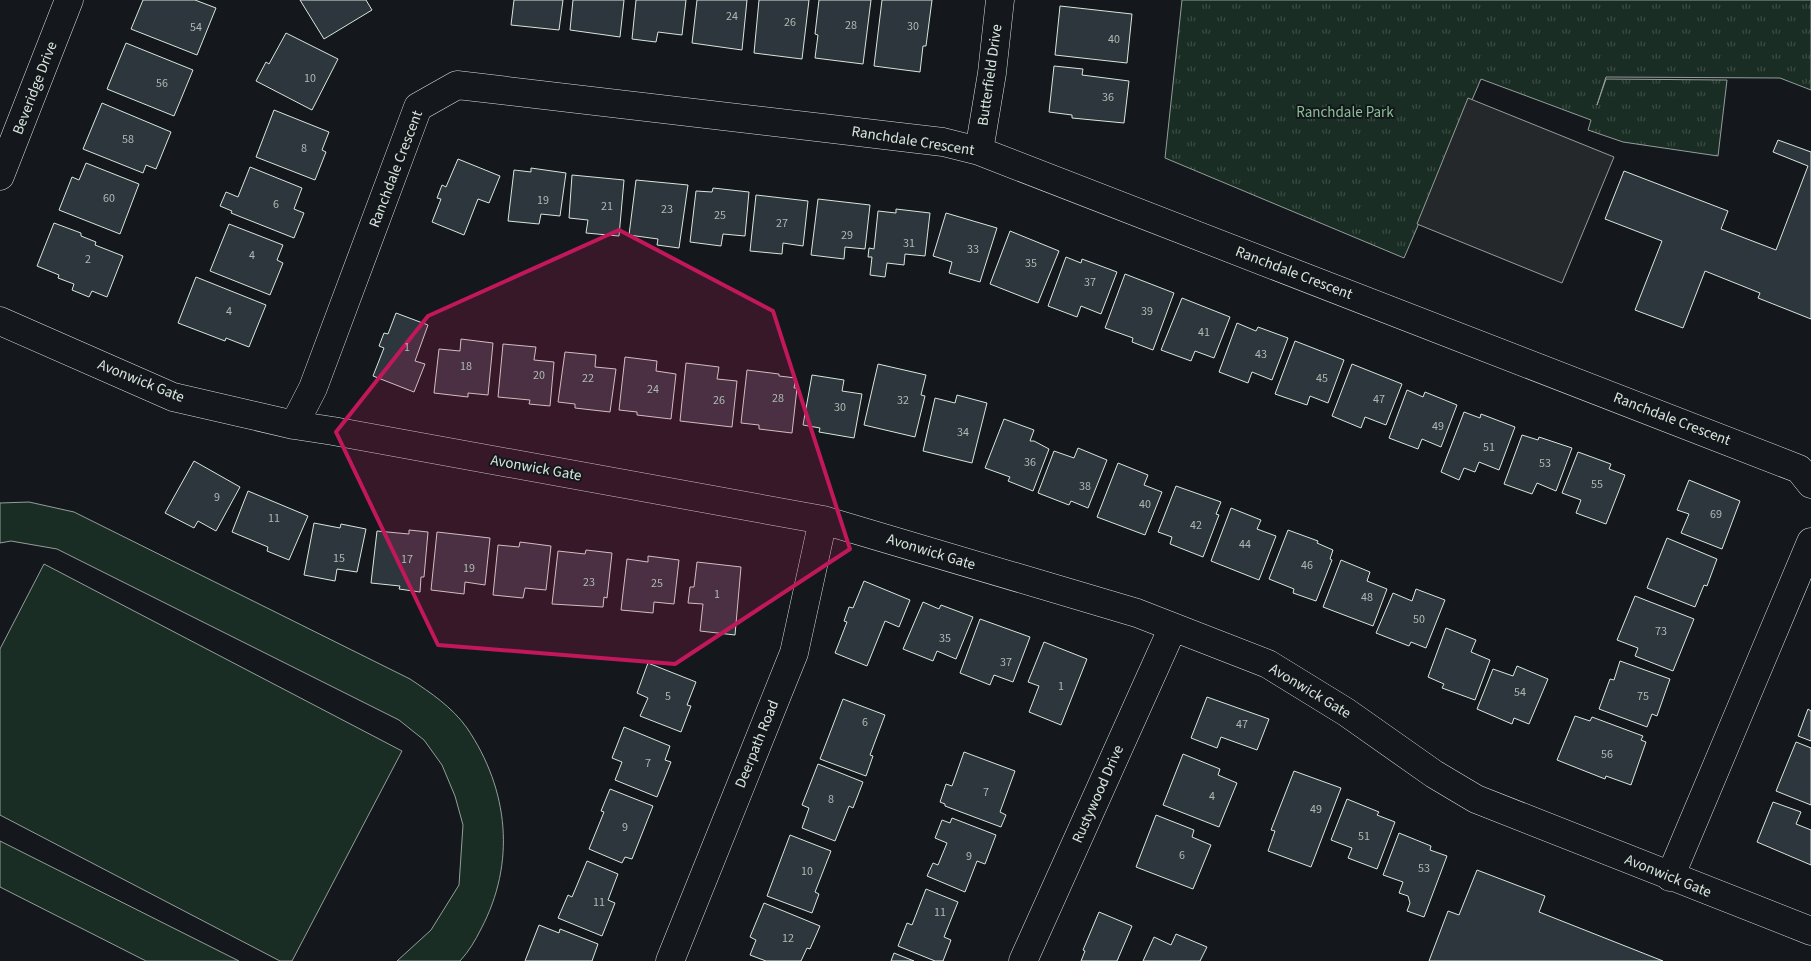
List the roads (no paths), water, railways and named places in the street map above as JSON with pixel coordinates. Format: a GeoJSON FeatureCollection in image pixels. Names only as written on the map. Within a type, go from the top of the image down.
{"type":"FeatureCollection","features":[{"type":"Feature","properties":{"kind":"street","name":"Beveridge Drive"},"geometry":{"type":"LineString","coordinates":[[0,176],[69,0]]}},
{"type":"Feature","properties":{"kind":"street","name":"Butterfield Drive"},"geometry":{"type":"LineString","coordinates":[[979,150],[992,74],[1000,0]]}},
{"type":"Feature","properties":{"kind":"street","name":"Ranchdale Crescent"},"geometry":{"type":"LineString","coordinates":[[294,425],[313,388],[418,107],[458,85],[943,142],[979,150],[1799,469],[1811,484]]}},
{"type":"Feature","properties":{"kind":"street","name":"Avonwick Gate"},"geometry":{"type":"LineString","coordinates":[[0,321],[173,397],[294,425],[823,520],[1137,613],[1268,664],[1346,712],[1434,774],[1476,799],[1811,932]]}},
{"type":"Feature","properties":{"kind":"street","name":"Deerpath Road"},"geometry":{"type":"LineString","coordinates":[[670,961],[794,653],[823,520]]}},
{"type":"Feature","properties":{"kind":"street"},"geometry":{"type":"LineString","coordinates":[[1670,877],[1811,542]]}},
{"type":"Feature","properties":{"kind":"street","name":"Rustywood Drive"},"geometry":{"type":"LineString","coordinates":[[1023,961],[1172,627]]}},
{"type":"Feature","properties":{"kind":"park label","name":"Ranchdale Park"},"geometry":{"type":"Point","coordinates":[1345,112]}}]}
